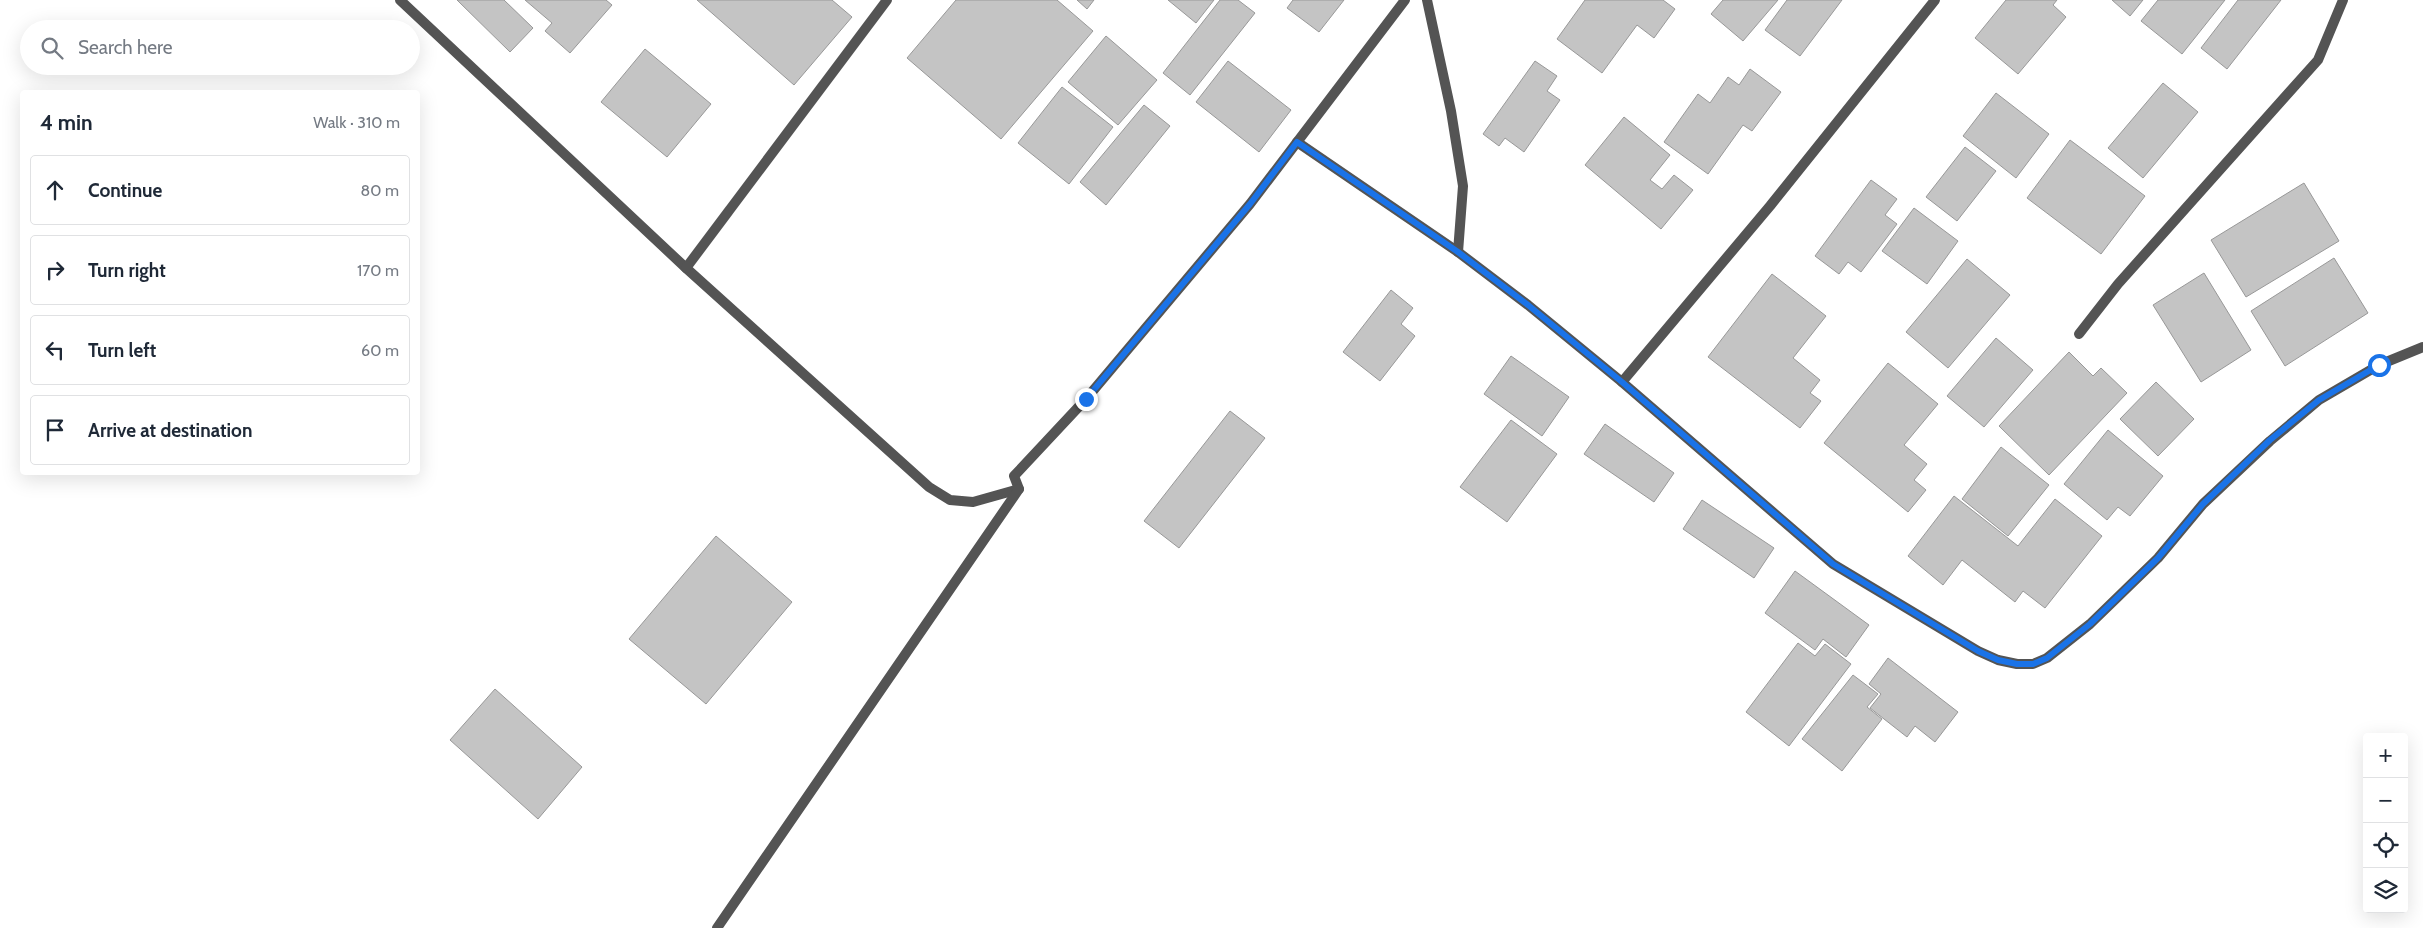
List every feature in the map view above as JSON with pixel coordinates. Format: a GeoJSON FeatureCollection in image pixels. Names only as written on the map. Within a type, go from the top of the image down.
{"type":"FeatureCollection","features":[{"type":"Feature","properties":{"kind":"street"},"geometry":{"type":"LineString","coordinates":[[400,0],[686,268],[929,487],[950,500],[973,502],[1019,489]]}},
{"type":"Feature","properties":{"kind":"street"},"geometry":{"type":"LineString","coordinates":[[686,268],[887,0]]}},
{"type":"Feature","properties":{"kind":"street"},"geometry":{"type":"LineString","coordinates":[[1019,489],[1014,476],[1092,392],[1250,204],[1405,0]]}},
{"type":"Feature","properties":{"kind":"street"},"geometry":{"type":"LineString","coordinates":[[1427,0],[1451,111],[1463,186],[1458,252]]}},
{"type":"Feature","properties":{"kind":"street"},"geometry":{"type":"LineString","coordinates":[[1622,382],[1770,206],[1936,0]]}},
{"type":"Feature","properties":{"kind":"street"},"geometry":{"type":"LineString","coordinates":[[2079,334],[2118,284],[2318,60],[2343,0]]}},
{"type":"Feature","properties":{"kind":"street"},"geometry":{"type":"LineString","coordinates":[[1297,142],[1458,252],[1528,305],[1622,382],[1833,564],[1978,651],[1998,660],[2033,664],[2047,658],[2090,624],[2158,558],[2203,504],[2270,440],[2319,400],[2379,365],[2423,347]]}},
{"type":"Feature","properties":{"kind":"street"},"geometry":{"type":"LineString","coordinates":[[717,928],[1019,489]]}},
{"type":"Feature","properties":{"kind":"building"},"geometry":{"type":"Polygon","coordinates":[[[457,0],[504,0],[533,28],[510,52],[457,0]]]}},
{"type":"Feature","properties":{"kind":"building"},"geometry":{"type":"Polygon","coordinates":[[[525,0],[606,0],[612,5],[570,53],[545,31],[552,23],[525,0]]]}},
{"type":"Feature","properties":{"kind":"building"},"geometry":{"type":"Polygon","coordinates":[[[697,0],[832,0],[852,17],[794,85],[697,0]]]}},
{"type":"Feature","properties":{"kind":"building"},"geometry":{"type":"Polygon","coordinates":[[[956,0],[1057,0],[1093,31],[1001,139],[907,58],[956,0]]]}},
{"type":"Feature","properties":{"kind":"building"},"geometry":{"type":"Polygon","coordinates":[[[1077,0],[1094,0],[1087,9],[1077,0]]]}},
{"type":"Feature","properties":{"kind":"building"},"geometry":{"type":"Polygon","coordinates":[[[1168,0],[1214,0],[1196,23],[1168,0]]]}},
{"type":"Feature","properties":{"kind":"building"},"geometry":{"type":"Polygon","coordinates":[[[1220,0],[1238,0],[1255,13],[1190,95],[1163,73],[1220,0]]]}},
{"type":"Feature","properties":{"kind":"building"},"geometry":{"type":"Polygon","coordinates":[[[1293,0],[1344,0],[1319,32],[1287,8],[1293,0]]]}},
{"type":"Feature","properties":{"kind":"building"},"geometry":{"type":"Polygon","coordinates":[[[1585,0],[1663,0],[1675,9],[1654,38],[1637,25],[1602,73],[1557,39],[1585,0]]]}},
{"type":"Feature","properties":{"kind":"building"},"geometry":{"type":"Polygon","coordinates":[[[1723,0],[1778,0],[1743,41],[1711,14],[1723,0]]]}},
{"type":"Feature","properties":{"kind":"building"},"geometry":{"type":"Polygon","coordinates":[[[1787,0],[1842,0],[1800,56],[1765,30],[1787,0]]]}},
{"type":"Feature","properties":{"kind":"building"},"geometry":{"type":"Polygon","coordinates":[[[2006,0],[2057,0],[2053,5],[2066,17],[2018,74],[1975,38],[2006,0]]]}},
{"type":"Feature","properties":{"kind":"building"},"geometry":{"type":"Polygon","coordinates":[[[2112,0],[2143,0],[2130,16],[2112,0]]]}},
{"type":"Feature","properties":{"kind":"building"},"geometry":{"type":"Polygon","coordinates":[[[2158,0],[2225,0],[2182,54],[2141,21],[2158,0]]]}},
{"type":"Feature","properties":{"kind":"building"},"geometry":{"type":"Polygon","coordinates":[[[2238,0],[2281,0],[2227,69],[2201,48],[2238,0]]]}},
{"type":"Feature","properties":{"kind":"building"},"geometry":{"type":"Polygon","coordinates":[[[1106,36],[1157,80],[1118,125],[1068,82],[1106,36]]]}},
{"type":"Feature","properties":{"kind":"building"},"geometry":{"type":"Polygon","coordinates":[[[645,49],[711,104],[667,157],[601,102],[645,49]]]}},
{"type":"Feature","properties":{"kind":"building"},"geometry":{"type":"Polygon","coordinates":[[[1228,61],[1291,110],[1259,152],[1196,102],[1228,61]]]}},
{"type":"Feature","properties":{"kind":"building"},"geometry":{"type":"Polygon","coordinates":[[[1535,61],[1557,76],[1547,91],[1560,100],[1524,152],[1505,138],[1499,146],[1483,134],[1535,61]]]}},
{"type":"Feature","properties":{"kind":"building"},"geometry":{"type":"Polygon","coordinates":[[[1750,69],[1781,92],[1752,131],[1743,125],[1708,174],[1664,142],[1698,94],[1710,103],[1728,77],[1739,85],[1750,69]]]}},
{"type":"Feature","properties":{"kind":"building"},"geometry":{"type":"Polygon","coordinates":[[[2163,83],[2198,112],[2143,178],[2108,148],[2163,83]]]}},
{"type":"Feature","properties":{"kind":"building"},"geometry":{"type":"Polygon","coordinates":[[[1062,87],[1113,127],[1069,184],[1018,143],[1062,87]]]}},
{"type":"Feature","properties":{"kind":"building"},"geometry":{"type":"Polygon","coordinates":[[[1996,93],[2049,134],[2016,178],[1963,136],[1996,93]]]}},
{"type":"Feature","properties":{"kind":"building"},"geometry":{"type":"Polygon","coordinates":[[[1144,105],[1170,126],[1106,205],[1080,182],[1144,105]]]}},
{"type":"Feature","properties":{"kind":"building"},"geometry":{"type":"Polygon","coordinates":[[[1624,117],[1670,155],[1650,180],[1662,189],[1674,175],[1693,190],[1661,229],[1585,165],[1624,117]]]}},
{"type":"Feature","properties":{"kind":"building"},"geometry":{"type":"Polygon","coordinates":[[[2070,140],[2145,196],[2101,254],[2027,198],[2070,140]]]}},
{"type":"Feature","properties":{"kind":"building"},"geometry":{"type":"Polygon","coordinates":[[[1965,147],[1996,171],[1957,221],[1926,197],[1965,147]]]}},
{"type":"Feature","properties":{"kind":"building"},"geometry":{"type":"Polygon","coordinates":[[[1871,180],[1897,199],[1885,215],[1897,224],[1861,272],[1848,262],[1839,274],[1815,256],[1871,180]]]}},
{"type":"Feature","properties":{"kind":"building"},"geometry":{"type":"Polygon","coordinates":[[[2304,183],[2339,241],[2246,297],[2211,240],[2304,183]]]}},
{"type":"Feature","properties":{"kind":"building"},"geometry":{"type":"Polygon","coordinates":[[[1914,208],[1958,241],[1927,284],[1882,251],[1914,208]]]}},
{"type":"Feature","properties":{"kind":"building"},"geometry":{"type":"Polygon","coordinates":[[[2334,258],[2368,313],[2285,366],[2251,311],[2334,258]]]}},
{"type":"Feature","properties":{"kind":"building"},"geometry":{"type":"Polygon","coordinates":[[[1967,259],[2010,295],[1948,368],[1906,332],[1967,259]]]}},
{"type":"Feature","properties":{"kind":"building"},"geometry":{"type":"Polygon","coordinates":[[[2204,273],[2251,350],[2201,382],[2153,305],[2204,273]]]}},
{"type":"Feature","properties":{"kind":"building"},"geometry":{"type":"Polygon","coordinates":[[[1772,274],[1826,316],[1793,358],[1820,380],[1810,393],[1821,401],[1800,428],[1708,357],[1772,274]]]}},
{"type":"Feature","properties":{"kind":"building"},"geometry":{"type":"Polygon","coordinates":[[[1391,290],[1413,308],[1401,324],[1415,336],[1380,381],[1343,352],[1391,290]]]}},
{"type":"Feature","properties":{"kind":"building"},"geometry":{"type":"Polygon","coordinates":[[[1996,338],[2033,370],[1984,427],[1947,396],[1996,338]]]}},
{"type":"Feature","properties":{"kind":"building"},"geometry":{"type":"Polygon","coordinates":[[[2069,352],[2093,376],[2101,368],[2127,393],[2049,475],[1999,426],[2069,352]]]}},
{"type":"Feature","properties":{"kind":"building"},"geometry":{"type":"Polygon","coordinates":[[[1511,356],[1569,397],[1542,436],[1484,394],[1511,356]]]}},
{"type":"Feature","properties":{"kind":"building"},"geometry":{"type":"Polygon","coordinates":[[[1888,363],[1938,404],[1904,445],[1927,464],[1914,480],[1926,490],[1908,512],[1824,443],[1888,363]]]}},
{"type":"Feature","properties":{"kind":"building"},"geometry":{"type":"Polygon","coordinates":[[[2156,382],[2194,419],[2158,456],[2120,419],[2156,382]]]}},
{"type":"Feature","properties":{"kind":"building"},"geometry":{"type":"Polygon","coordinates":[[[1230,411],[1265,438],[1179,548],[1144,521],[1230,411]]]}},
{"type":"Feature","properties":{"kind":"building"},"geometry":{"type":"Polygon","coordinates":[[[1511,420],[1557,454],[1507,522],[1460,487],[1511,420]]]}},
{"type":"Feature","properties":{"kind":"building"},"geometry":{"type":"Polygon","coordinates":[[[1605,424],[1674,473],[1654,502],[1584,454],[1605,424]]]}},
{"type":"Feature","properties":{"kind":"building"},"geometry":{"type":"Polygon","coordinates":[[[2108,430],[2163,476],[2130,516],[2118,507],[2107,520],[2064,484],[2108,430]]]}},
{"type":"Feature","properties":{"kind":"building"},"geometry":{"type":"Polygon","coordinates":[[[2001,447],[2049,485],[2008,536],[1962,499],[2001,447]]]}},
{"type":"Feature","properties":{"kind":"building"},"geometry":{"type":"Polygon","coordinates":[[[1954,496],[2018,546],[2055,499],[2102,536],[2045,608],[2023,591],[2015,602],[1962,560],[1943,585],[1908,556],[1954,496]]]}},
{"type":"Feature","properties":{"kind":"building"},"geometry":{"type":"Polygon","coordinates":[[[1702,500],[1774,548],[1754,578],[1683,529],[1702,500]]]}},
{"type":"Feature","properties":{"kind":"building"},"geometry":{"type":"Polygon","coordinates":[[[716,536],[792,602],[706,704],[629,639],[716,536]]]}},
{"type":"Feature","properties":{"kind":"building"},"geometry":{"type":"Polygon","coordinates":[[[1795,571],[1869,625],[1846,657],[1823,639],[1815,650],[1765,613],[1795,571]]]}},
{"type":"Feature","properties":{"kind":"building"},"geometry":{"type":"Polygon","coordinates":[[[1798,643],[1815,656],[1825,644],[1851,664],[1789,746],[1746,712],[1798,643]]]}},
{"type":"Feature","properties":{"kind":"building"},"geometry":{"type":"Polygon","coordinates":[[[1888,658],[1958,712],[1935,742],[1915,726],[1907,737],[1870,708],[1881,694],[1869,684],[1888,658]]]}},
{"type":"Feature","properties":{"kind":"building"},"geometry":{"type":"Polygon","coordinates":[[[1853,675],[1878,694],[1867,707],[1882,719],[1842,771],[1802,739],[1853,675]]]}},
{"type":"Feature","properties":{"kind":"building"},"geometry":{"type":"Polygon","coordinates":[[[495,689],[582,767],[538,819],[450,740],[495,689]]]}},
{"type":"Feature","properties":{"kind":"route"},"geometry":{"type":"LineString","coordinates":[[1086,399],[1250,204],[1297,142],[1458,252],[1528,305],[1622,382],[1833,564],[1978,651],[1998,660],[2017,664],[2033,664],[2047,658],[2090,624],[2158,558],[2203,504],[2270,440],[2319,400],[2379,365]]}}]}
